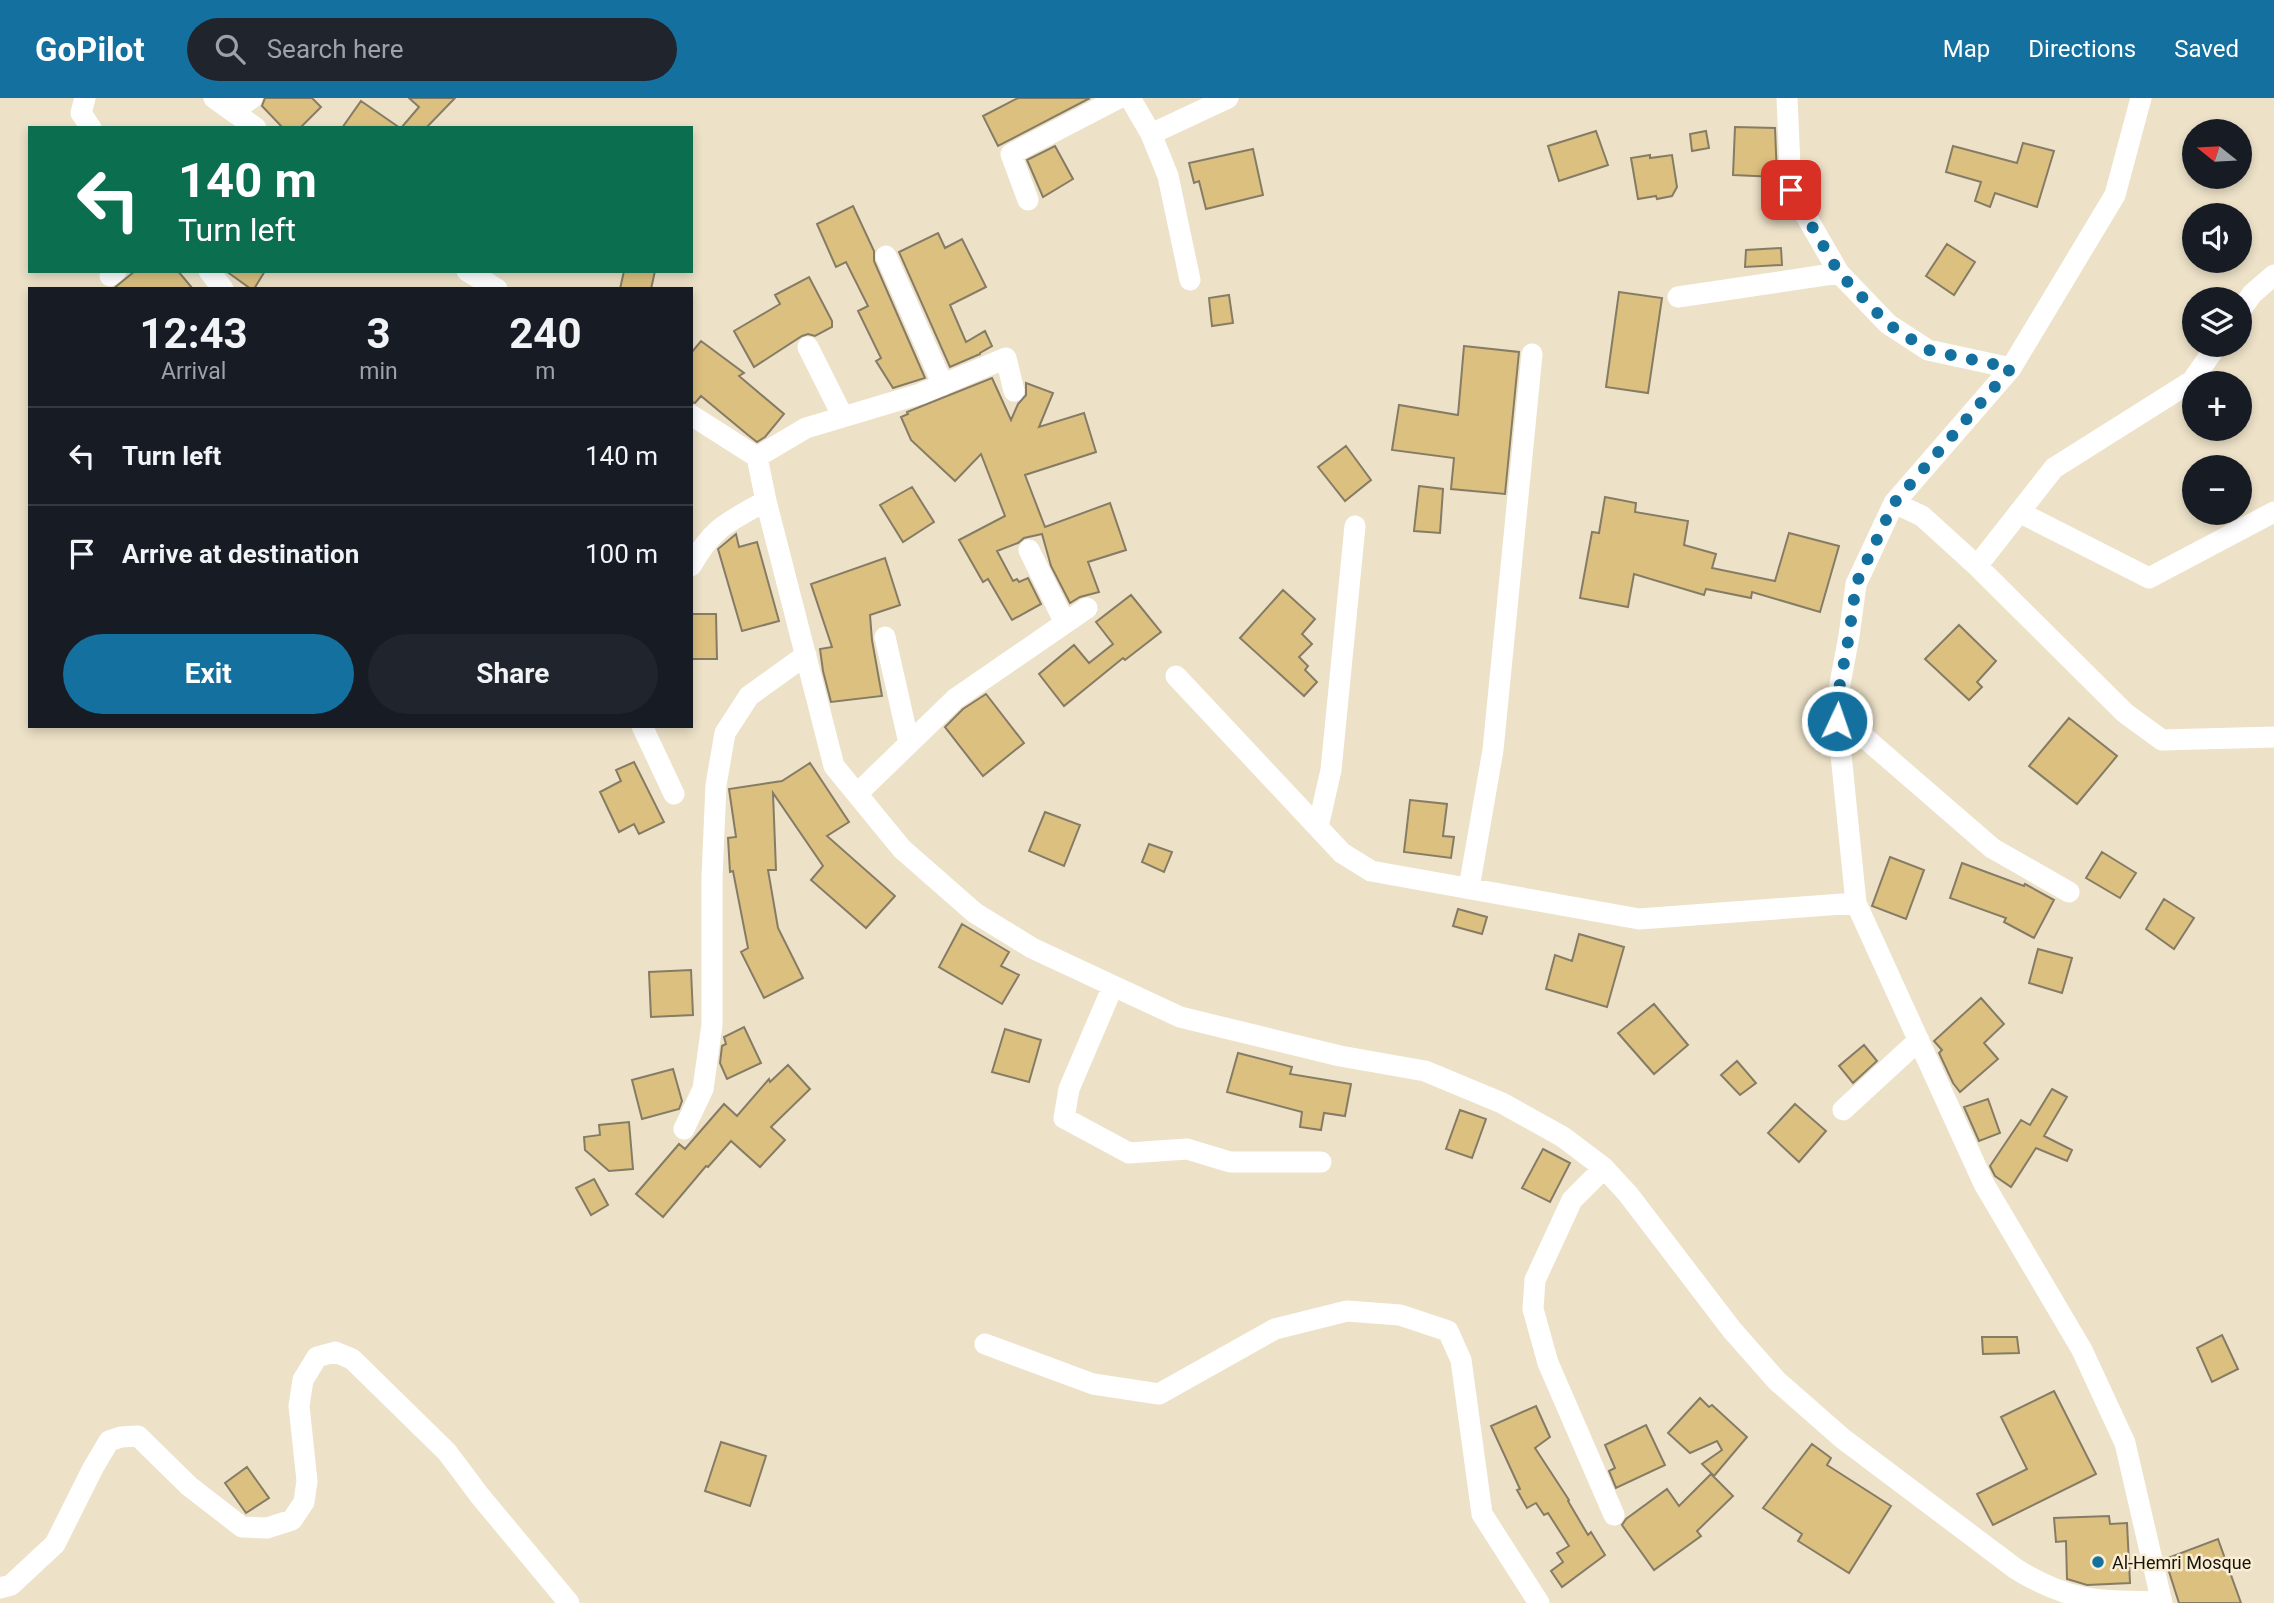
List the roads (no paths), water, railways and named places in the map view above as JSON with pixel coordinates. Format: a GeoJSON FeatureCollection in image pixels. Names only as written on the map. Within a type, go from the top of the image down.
{"type":"FeatureCollection","features":[{"type":"Feature","properties":{"kind":"street"},"geometry":{"type":"LineString","coordinates":[[85,98],[81,113],[90,126]]}},
{"type":"Feature","properties":{"kind":"street"},"geometry":{"type":"LineString","coordinates":[[214,98],[253,126]]}},
{"type":"Feature","properties":{"kind":"street"},"geometry":{"type":"LineString","coordinates":[[233,111],[252,98]]}},
{"type":"Feature","properties":{"kind":"street"},"geometry":{"type":"LineString","coordinates":[[1028,200],[1012,154],[1119,98]]}},
{"type":"Feature","properties":{"kind":"street"},"geometry":{"type":"LineString","coordinates":[[1130,98],[1151,134],[1168,176],[1190,280]]}},
{"type":"Feature","properties":{"kind":"street"},"geometry":{"type":"LineString","coordinates":[[1151,134],[1228,98]]}},
{"type":"Feature","properties":{"kind":"street"},"geometry":{"type":"LineString","coordinates":[[1787,98],[1791,190],[1839,273],[1888,324],[1928,350],[2011,368]]}},
{"type":"Feature","properties":{"kind":"street"},"geometry":{"type":"LineString","coordinates":[[693,416],[757,457],[834,766],[902,849],[975,914],[1032,948],[1180,1017],[1340,1056],[1425,1072],[1502,1103],[1563,1137],[1604,1168],[1628,1194],[1731,1330],[1777,1381],[1842,1438],[2037,1582],[2065,1594],[2095,1601],[2162,1602],[2125,1443],[2082,1350],[1984,1184],[1856,902],[1836,705],[1856,584],[1894,503],[2011,368],[2115,195],[2141,98]]}},
{"type":"Feature","properties":{"kind":"street"},"geometry":{"type":"LineString","coordinates":[[886,256],[943,385]]}},
{"type":"Feature","properties":{"kind":"street"},"geometry":{"type":"LineString","coordinates":[[211,273],[221,287]]}},
{"type":"Feature","properties":{"kind":"street"},"geometry":{"type":"LineString","coordinates":[[470,273],[494,287]]}},
{"type":"Feature","properties":{"kind":"street"},"geometry":{"type":"LineString","coordinates":[[1678,296],[1839,273]]}},
{"type":"Feature","properties":{"kind":"street"},"geometry":{"type":"LineString","coordinates":[[2252,294],[2274,275]]}},
{"type":"Feature","properties":{"kind":"street"},"geometry":{"type":"LineString","coordinates":[[808,347],[843,417]]}},
{"type":"Feature","properties":{"kind":"street"},"geometry":{"type":"LineString","coordinates":[[1469,888],[1493,750],[1532,354]]}},
{"type":"Feature","properties":{"kind":"street"},"geometry":{"type":"LineString","coordinates":[[1977,566],[2054,468],[2192,381],[2209,357]]}},
{"type":"Feature","properties":{"kind":"street"},"geometry":{"type":"LineString","coordinates":[[757,457],[806,428],[920,394],[1006,358],[1014,391]]}},
{"type":"Feature","properties":{"kind":"street"},"geometry":{"type":"LineString","coordinates":[[693,563],[704,544],[720,527],[766,501]]}},
{"type":"Feature","properties":{"kind":"street"},"geometry":{"type":"LineString","coordinates":[[1894,503],[1922,516],[1977,566],[2125,713],[2162,740],[2274,737]]}},
{"type":"Feature","properties":{"kind":"street"},"geometry":{"type":"LineString","coordinates":[[2019,512],[2149,578],[2274,512]]}},
{"type":"Feature","properties":{"kind":"street"},"geometry":{"type":"LineString","coordinates":[[1318,827],[1331,770],[1355,526]]}},
{"type":"Feature","properties":{"kind":"street"},"geometry":{"type":"LineString","coordinates":[[1029,550],[1065,623]]}},
{"type":"Feature","properties":{"kind":"street"},"geometry":{"type":"LineString","coordinates":[[857,794],[955,699],[1087,608]]}},
{"type":"Feature","properties":{"kind":"street"},"geometry":{"type":"LineString","coordinates":[[885,637],[909,743]]}},
{"type":"Feature","properties":{"kind":"street"},"geometry":{"type":"LineString","coordinates":[[684,1129],[703,1089],[712,1025],[712,877],[716,785],[724,733],[749,696],[806,655]]}},
{"type":"Feature","properties":{"kind":"street"},"geometry":{"type":"LineString","coordinates":[[1176,676],[1342,853],[1371,871],[1639,919],[1856,902]]}},
{"type":"Feature","properties":{"kind":"street"},"geometry":{"type":"LineString","coordinates":[[643,728],[674,794]]}},
{"type":"Feature","properties":{"kind":"street"},"geometry":{"type":"LineString","coordinates":[[1839,738],[1865,738],[1992,848],[2069,892]]}},
{"type":"Feature","properties":{"kind":"street"},"geometry":{"type":"LineString","coordinates":[[1113,986],[1069,1089],[1065,1118],[1129,1153],[1187,1149],[1230,1162],[1321,1162]]}},
{"type":"Feature","properties":{"kind":"street"},"geometry":{"type":"LineString","coordinates":[[1843,1110],[1919,1040]]}},
{"type":"Feature","properties":{"kind":"street"},"geometry":{"type":"LineString","coordinates":[[1604,1168],[1572,1200],[1535,1280],[1533,1309],[1548,1363],[1614,1515]]}},
{"type":"Feature","properties":{"kind":"street"},"geometry":{"type":"LineString","coordinates":[[985,1344],[1093,1384],[1159,1394],[1275,1329],[1347,1311],[1400,1315],[1448,1331],[1461,1360],[1482,1514],[1539,1603]]}},
{"type":"Feature","properties":{"kind":"street"},"geometry":{"type":"LineString","coordinates":[[0,1588],[11,1585],[55,1544],[109,1441],[121,1437],[138,1436],[189,1486],[242,1527],[267,1528],[292,1520],[304,1502],[307,1481],[299,1406],[303,1380],[317,1357],[335,1352],[352,1359],[447,1452],[569,1603]]}},
{"type":"Feature","properties":{"kind":"place","name":"Al-Hemri Mosque"},"geometry":{"type":"Point","coordinates":[2098,1562]}}]}
